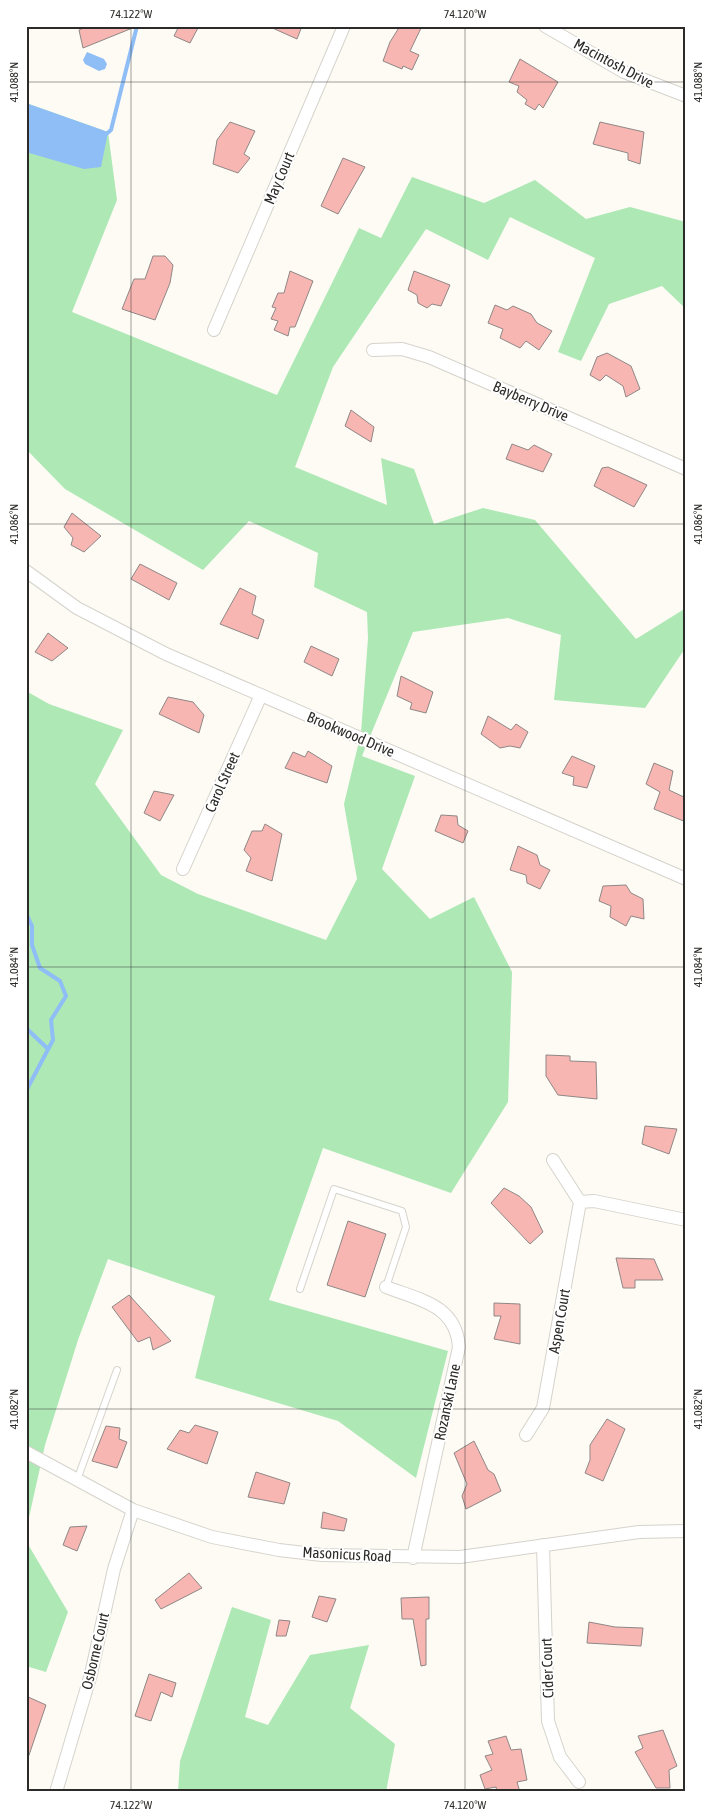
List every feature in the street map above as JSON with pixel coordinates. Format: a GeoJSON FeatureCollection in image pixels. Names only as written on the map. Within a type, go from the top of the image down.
{"type":"FeatureCollection","features":[{"type":"Feature","properties":{"kind":"street","name":"May Court"},"geometry":{"type":"LineString","coordinates":[[214,330],[344,26]]}},
{"type":"Feature","properties":{"kind":"street","name":"Macintosh Drive"},"geometry":{"type":"LineString","coordinates":[[545,26],[624,72],[686,96]]}},
{"type":"Feature","properties":{"kind":"street","name":"Bayberry Drive"},"geometry":{"type":"LineString","coordinates":[[373,350],[402,349],[429,357],[686,468]]}},
{"type":"Feature","properties":{"kind":"street","name":"Brookwood Drive"},"geometry":{"type":"LineString","coordinates":[[26,571],[77,608],[102,623],[166,654],[686,879]]}},
{"type":"Feature","properties":{"kind":"street","name":"Carol Street"},"geometry":{"type":"LineString","coordinates":[[183,869],[261,695]]}},
{"type":"Feature","properties":{"kind":"street"},"geometry":{"type":"LineString","coordinates":[[553,1160],[580,1202],[594,1201],[686,1220]]}},
{"type":"Feature","properties":{"kind":"street","name":"Aspen Court"},"geometry":{"type":"LineString","coordinates":[[526,1435],[544,1408],[580,1202]]}},
{"type":"Feature","properties":{"kind":"street","name":"Rozanski Lane"},"geometry":{"type":"LineString","coordinates":[[386,1287],[430,1303],[449,1316],[458,1332],[459,1347],[413,1558]]}},
{"type":"Feature","properties":{"kind":"street","name":"Masonicus Road"},"geometry":{"type":"LineString","coordinates":[[26,1452],[77,1482],[133,1510],[212,1537],[322,1555],[413,1558],[460,1557],[639,1532],[686,1531]]}},
{"type":"Feature","properties":{"kind":"street","name":"Osborne Court"},"geometry":{"type":"LineString","coordinates":[[56,1792],[91,1674],[114,1569],[133,1510]]}},
{"type":"Feature","properties":{"kind":"street","name":"Cider Court"},"geometry":{"type":"LineString","coordinates":[[543,1546],[548,1721],[560,1757],[579,1782]]}},
{"type":"Feature","properties":{"kind":"lane"},"geometry":{"type":"LineString","coordinates":[[300,1290],[334,1189],[402,1211],[406,1227],[386,1287]]}},
{"type":"Feature","properties":{"kind":"lane"},"geometry":{"type":"LineString","coordinates":[[77,1482],[117,1370]]}},
{"type":"Feature","properties":{"kind":"green space"},"geometry":{"type":"Polygon","coordinates":[[[26,103],[108,132],[117,200],[72,312],[277,395],[359,228],[381,238],[412,177],[484,203],[535,180],[586,219],[630,207],[686,222],[686,309],[662,286],[609,304],[581,361],[558,352],[595,258],[510,217],[488,260],[426,229],[333,367],[295,467],[387,505],[381,458],[414,469],[434,524],[483,508],[535,520],[636,639],[686,608],[686,647],[645,708],[554,700],[561,635],[508,618],[413,632],[362,756],[415,776],[382,869],[430,919],[474,897],[512,972],[508,1102],[451,1193],[323,1148],[269,1300],[448,1351],[416,1478],[338,1421],[195,1378],[215,1296],[108,1259],[78,1340],[45,1445],[26,1531],[26,691],[49,704],[123,730],[95,784],[161,875],[198,894],[326,940],[357,879],[344,804],[361,733],[368,638],[367,612],[314,587],[318,553],[249,521],[203,570],[65,489],[26,449],[26,103]]]}},
{"type":"Feature","properties":{"kind":"green space"},"geometry":{"type":"Polygon","coordinates":[[[26,1541],[68,1612],[46,1672],[26,1666],[26,1541]]]}},
{"type":"Feature","properties":{"kind":"green space"},"geometry":{"type":"Polygon","coordinates":[[[232,1607],[271,1620],[245,1717],[268,1725],[310,1655],[369,1645],[350,1708],[395,1744],[386,1792],[178,1792],[180,1761],[232,1607]]]}},
{"type":"Feature","properties":{"kind":"water"},"geometry":{"type":"Polygon","coordinates":[[[87,52],[104,59],[107,64],[105,69],[99,71],[85,64],[83,60],[87,52]]]}},
{"type":"Feature","properties":{"kind":"water"},"geometry":{"type":"Polygon","coordinates":[[[26,103],[108,132],[101,167],[84,169],[26,152],[26,103]]]}},
{"type":"Feature","properties":{"kind":"building"},"geometry":{"type":"Polygon","coordinates":[[[88,26],[135,27],[83,48],[79,30],[88,26]]]}},
{"type":"Feature","properties":{"kind":"building"},"geometry":{"type":"Polygon","coordinates":[[[179,26],[199,26],[190,43],[174,36],[179,26]]]}},
{"type":"Feature","properties":{"kind":"building"},"geometry":{"type":"Polygon","coordinates":[[[268,26],[302,26],[297,39],[268,26]]]}},
{"type":"Feature","properties":{"kind":"building"},"geometry":{"type":"Polygon","coordinates":[[[400,26],[422,26],[410,51],[419,55],[412,70],[403,66],[402,69],[383,61],[390,42],[400,26]]]}},
{"type":"Feature","properties":{"kind":"building"},"geometry":{"type":"Polygon","coordinates":[[[520,59],[558,82],[543,108],[539,104],[535,110],[525,104],[527,100],[517,92],[519,86],[509,82],[520,59]]]}},
{"type":"Feature","properties":{"kind":"building"},"geometry":{"type":"Polygon","coordinates":[[[230,122],[255,131],[244,154],[250,158],[238,173],[213,164],[217,140],[230,122]]]}},
{"type":"Feature","properties":{"kind":"building"},"geometry":{"type":"Polygon","coordinates":[[[600,122],[644,132],[640,164],[628,160],[628,153],[593,144],[600,122]]]}},
{"type":"Feature","properties":{"kind":"building"},"geometry":{"type":"Polygon","coordinates":[[[343,158],[365,167],[338,214],[321,206],[343,158]]]}},
{"type":"Feature","properties":{"kind":"building"},"geometry":{"type":"Polygon","coordinates":[[[153,256],[165,256],[173,265],[170,283],[155,320],[122,309],[134,279],[145,279],[153,256]]]}},
{"type":"Feature","properties":{"kind":"building"},"geometry":{"type":"Polygon","coordinates":[[[290,271],[313,281],[295,327],[290,327],[288,336],[274,330],[278,321],[271,319],[276,308],[272,307],[278,293],[284,293],[290,271]]]}},
{"type":"Feature","properties":{"kind":"building"},"geometry":{"type":"Polygon","coordinates":[[[414,271],[450,285],[441,306],[432,304],[427,308],[418,303],[417,295],[408,290],[414,271]]]}},
{"type":"Feature","properties":{"kind":"building"},"geometry":{"type":"Polygon","coordinates":[[[495,305],[507,310],[513,306],[531,314],[537,323],[552,331],[539,350],[526,341],[520,348],[500,338],[503,329],[488,323],[495,305]]]}},
{"type":"Feature","properties":{"kind":"building"},"geometry":{"type":"Polygon","coordinates":[[[607,353],[631,366],[640,389],[626,397],[623,386],[606,375],[600,381],[590,375],[597,357],[607,353]]]}},
{"type":"Feature","properties":{"kind":"building"},"geometry":{"type":"Polygon","coordinates":[[[351,410],[374,427],[371,442],[345,426],[351,410]]]}},
{"type":"Feature","properties":{"kind":"building"},"geometry":{"type":"Polygon","coordinates":[[[512,444],[528,450],[534,445],[552,454],[543,472],[506,459],[512,444]]]}},
{"type":"Feature","properties":{"kind":"building"},"geometry":{"type":"Polygon","coordinates":[[[608,467],[647,485],[634,507],[594,486],[602,468],[608,467]]]}},
{"type":"Feature","properties":{"kind":"building"},"geometry":{"type":"Polygon","coordinates":[[[72,513],[101,536],[84,552],[71,545],[73,538],[64,527],[72,513]]]}},
{"type":"Feature","properties":{"kind":"building"},"geometry":{"type":"Polygon","coordinates":[[[140,564],[177,583],[169,600],[131,579],[140,564]]]}},
{"type":"Feature","properties":{"kind":"building"},"geometry":{"type":"Polygon","coordinates":[[[240,588],[256,596],[252,614],[264,620],[258,639],[220,624],[240,588]]]}},
{"type":"Feature","properties":{"kind":"building"},"geometry":{"type":"Polygon","coordinates":[[[48,633],[68,648],[52,661],[35,652],[48,633]]]}},
{"type":"Feature","properties":{"kind":"building"},"geometry":{"type":"Polygon","coordinates":[[[311,646],[339,659],[332,676],[304,662],[311,646]]]}},
{"type":"Feature","properties":{"kind":"building"},"geometry":{"type":"Polygon","coordinates":[[[401,676],[433,692],[426,713],[410,709],[412,703],[397,696],[401,676]]]}},
{"type":"Feature","properties":{"kind":"building"},"geometry":{"type":"Polygon","coordinates":[[[168,697],[193,702],[204,715],[199,733],[159,714],[168,697]]]}},
{"type":"Feature","properties":{"kind":"building"},"geometry":{"type":"Polygon","coordinates":[[[488,716],[511,730],[516,724],[528,732],[520,748],[510,746],[500,748],[481,734],[488,716]]]}},
{"type":"Feature","properties":{"kind":"building"},"geometry":{"type":"Polygon","coordinates":[[[308,751],[332,766],[327,783],[285,768],[293,752],[305,757],[308,751]]]}},
{"type":"Feature","properties":{"kind":"building"},"geometry":{"type":"Polygon","coordinates":[[[572,756],[595,766],[587,788],[573,785],[574,777],[562,773],[572,756]]]}},
{"type":"Feature","properties":{"kind":"building"},"geometry":{"type":"Polygon","coordinates":[[[654,763],[673,771],[669,790],[686,798],[686,822],[654,809],[660,792],[646,784],[654,763]]]}},
{"type":"Feature","properties":{"kind":"building"},"geometry":{"type":"Polygon","coordinates":[[[154,791],[174,795],[160,821],[144,813],[154,791]]]}},
{"type":"Feature","properties":{"kind":"building"},"geometry":{"type":"Polygon","coordinates":[[[441,815],[457,816],[458,825],[468,831],[463,843],[435,831],[441,815]]]}},
{"type":"Feature","properties":{"kind":"building"},"geometry":{"type":"Polygon","coordinates":[[[265,824],[282,834],[272,881],[246,871],[251,858],[244,850],[252,831],[262,831],[265,824]]]}},
{"type":"Feature","properties":{"kind":"building"},"geometry":{"type":"Polygon","coordinates":[[[518,846],[537,855],[540,865],[550,870],[540,889],[527,883],[526,875],[510,870],[518,846]]]}},
{"type":"Feature","properties":{"kind":"building"},"geometry":{"type":"Polygon","coordinates":[[[626,885],[631,893],[643,899],[644,919],[631,916],[626,926],[610,917],[611,906],[599,901],[603,886],[626,885]]]}},
{"type":"Feature","properties":{"kind":"building"},"geometry":{"type":"Polygon","coordinates":[[[546,1055],[570,1056],[570,1061],[596,1062],[597,1099],[558,1095],[546,1076],[546,1055]]]}},
{"type":"Feature","properties":{"kind":"building"},"geometry":{"type":"Polygon","coordinates":[[[645,1126],[677,1129],[669,1154],[642,1144],[645,1126]]]}},
{"type":"Feature","properties":{"kind":"building"},"geometry":{"type":"Polygon","coordinates":[[[504,1188],[519,1196],[531,1207],[543,1232],[530,1244],[491,1203],[504,1188]]]}},
{"type":"Feature","properties":{"kind":"building"},"geometry":{"type":"Polygon","coordinates":[[[348,1221],[386,1234],[365,1297],[327,1285],[348,1221]]]}},
{"type":"Feature","properties":{"kind":"building"},"geometry":{"type":"Polygon","coordinates":[[[616,1258],[654,1259],[663,1280],[635,1280],[635,1288],[623,1288],[616,1258]]]}},
{"type":"Feature","properties":{"kind":"building"},"geometry":{"type":"Polygon","coordinates":[[[129,1295],[171,1341],[153,1350],[150,1337],[138,1342],[112,1307],[129,1295]]]}},
{"type":"Feature","properties":{"kind":"building"},"geometry":{"type":"Polygon","coordinates":[[[494,1303],[520,1304],[520,1344],[494,1339],[501,1316],[494,1316],[494,1303]]]}},
{"type":"Feature","properties":{"kind":"building"},"geometry":{"type":"Polygon","coordinates":[[[607,1419],[625,1429],[603,1481],[585,1473],[590,1460],[590,1445],[607,1419]]]}},
{"type":"Feature","properties":{"kind":"building"},"geometry":{"type":"Polygon","coordinates":[[[195,1425],[218,1432],[207,1464],[167,1449],[180,1430],[189,1433],[195,1425]]]}},
{"type":"Feature","properties":{"kind":"building"},"geometry":{"type":"Polygon","coordinates":[[[106,1426],[120,1428],[119,1439],[127,1442],[117,1468],[92,1461],[106,1426]]]}},
{"type":"Feature","properties":{"kind":"building"},"geometry":{"type":"Polygon","coordinates":[[[474,1441],[488,1470],[494,1474],[501,1491],[466,1509],[462,1496],[467,1484],[454,1453],[474,1441]]]}},
{"type":"Feature","properties":{"kind":"building"},"geometry":{"type":"Polygon","coordinates":[[[256,1472],[290,1483],[284,1504],[248,1497],[256,1472]]]}},
{"type":"Feature","properties":{"kind":"building"},"geometry":{"type":"Polygon","coordinates":[[[323,1512],[347,1519],[344,1531],[321,1528],[323,1512]]]}},
{"type":"Feature","properties":{"kind":"building"},"geometry":{"type":"Polygon","coordinates":[[[87,1526],[77,1551],[63,1545],[70,1527],[87,1526]]]}},
{"type":"Feature","properties":{"kind":"building"},"geometry":{"type":"Polygon","coordinates":[[[189,1573],[202,1588],[161,1609],[155,1600],[189,1573]]]}},
{"type":"Feature","properties":{"kind":"building"},"geometry":{"type":"Polygon","coordinates":[[[319,1596],[336,1599],[327,1622],[312,1617],[319,1596]]]}},
{"type":"Feature","properties":{"kind":"building"},"geometry":{"type":"Polygon","coordinates":[[[429,1597],[429,1619],[426,1619],[426,1665],[421,1666],[413,1619],[402,1619],[401,1598],[429,1597]]]}},
{"type":"Feature","properties":{"kind":"building"},"geometry":{"type":"Polygon","coordinates":[[[279,1620],[290,1621],[286,1636],[276,1636],[279,1620]]]}},
{"type":"Feature","properties":{"kind":"building"},"geometry":{"type":"Polygon","coordinates":[[[589,1622],[615,1627],[643,1628],[641,1646],[587,1643],[589,1622]]]}},
{"type":"Feature","properties":{"kind":"building"},"geometry":{"type":"Polygon","coordinates":[[[149,1674],[176,1683],[172,1697],[161,1692],[151,1721],[135,1716],[149,1674]]]}},
{"type":"Feature","properties":{"kind":"building"},"geometry":{"type":"Polygon","coordinates":[[[26,1696],[46,1705],[28,1758],[26,1757],[26,1696]]]}},
{"type":"Feature","properties":{"kind":"building"},"geometry":{"type":"Polygon","coordinates":[[[663,1730],[677,1766],[669,1770],[670,1788],[656,1788],[635,1752],[643,1748],[638,1736],[663,1730]]]}},
{"type":"Feature","properties":{"kind":"building"},"geometry":{"type":"Polygon","coordinates":[[[506,1736],[511,1750],[521,1749],[527,1780],[517,1782],[520,1792],[497,1792],[496,1787],[485,1789],[480,1775],[492,1770],[485,1756],[493,1754],[488,1741],[506,1736]]]}},
{"type":"Feature","properties":{"kind":"waterway"},"geometry":{"type":"LineString","coordinates":[[104,136],[111,130],[137,26]]}},
{"type":"Feature","properties":{"kind":"waterway"},"geometry":{"type":"LineString","coordinates":[[26,913],[32,926],[32,945],[40,968],[60,981],[66,996],[51,1020],[53,1040],[26,1091]]}},
{"type":"Feature","properties":{"kind":"waterway"},"geometry":{"type":"LineString","coordinates":[[26,1028],[47,1048]]}}]}
